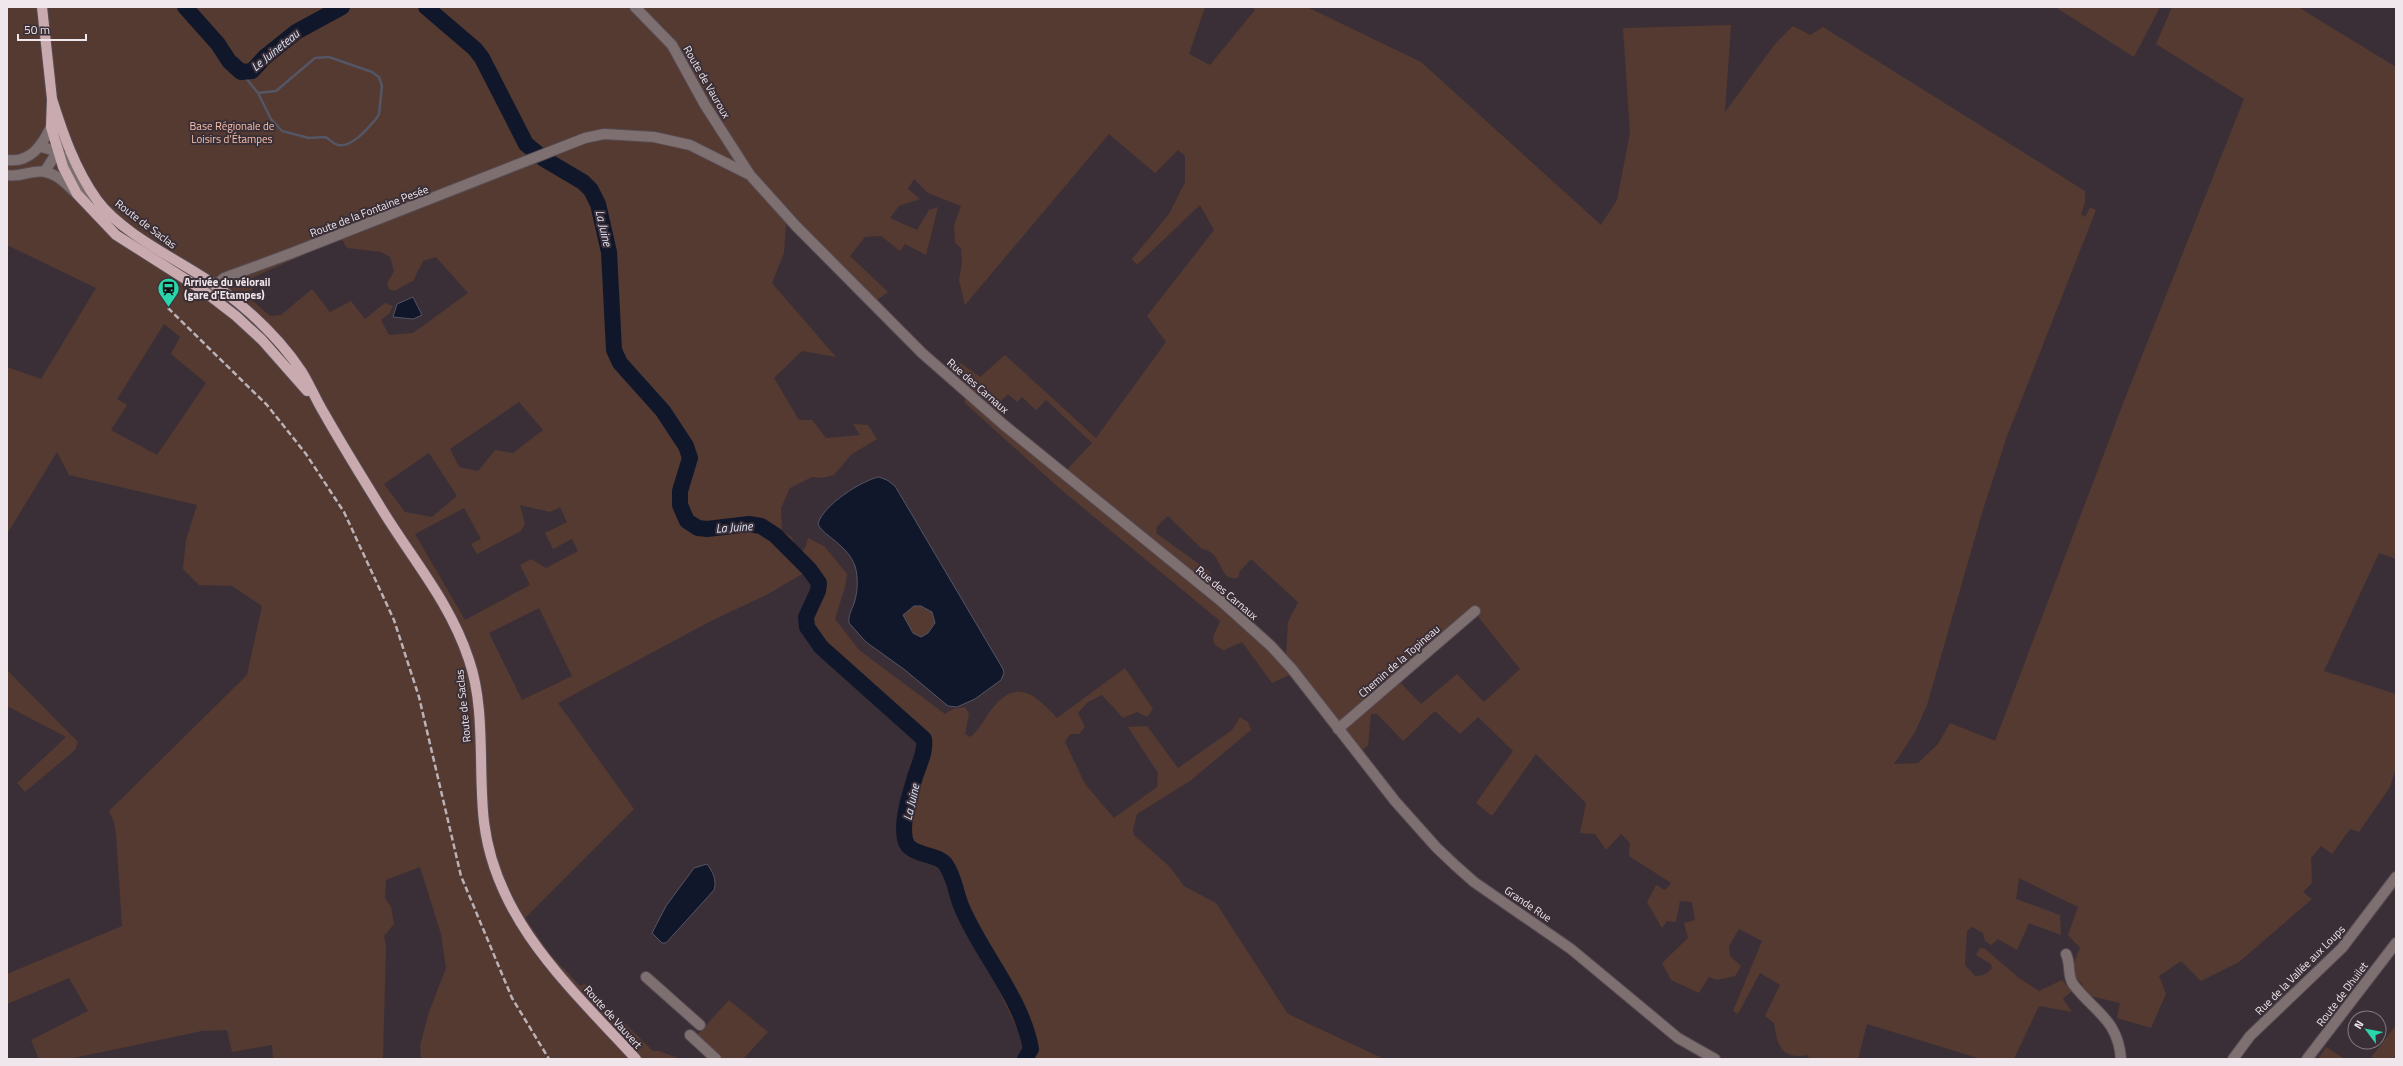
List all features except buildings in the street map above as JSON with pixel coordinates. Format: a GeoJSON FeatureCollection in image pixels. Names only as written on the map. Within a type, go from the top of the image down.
{"type":"FeatureCollection","features":[{"type":"Feature","properties":{"kind":"main road"},"geometry":{"type":"LineString","coordinates":[[42,7],[52,98]]}},
{"type":"Feature","properties":{"kind":"main road","name":"Route de Saclas"},"geometry":{"type":"LineString","coordinates":[[52,98],[51,127],[58,153],[76,194],[116,235],[201,289],[236,316],[262,340],[322,410]]}},
{"type":"Feature","properties":{"kind":"main road","name":"Route de Saclas"},"geometry":{"type":"LineString","coordinates":[[52,98],[70,153],[97,200],[112,216],[154,247],[215,286],[242,307],[286,352],[302,372],[322,410],[390,523],[440,596],[463,641],[475,684],[484,824],[496,877],[507,903],[527,936],[573,990]]}},
{"type":"Feature","properties":{"kind":"main road","name":"Route de Vauvert"},"geometry":{"type":"LineString","coordinates":[[573,990],[636,1059]]}},
{"type":"Feature","properties":{"kind":"street","name":"Route de Vauroux"},"geometry":{"type":"LineString","coordinates":[[635,7],[672,45],[705,104],[750,175]]}},
{"type":"Feature","properties":{"kind":"street"},"geometry":{"type":"LineString","coordinates":[[7,160],[24,159],[41,147],[51,127]]}},
{"type":"Feature","properties":{"kind":"street","name":"Rue des Carnaux"},"geometry":{"type":"LineString","coordinates":[[555,151],[585,138],[604,134],[654,137],[690,145],[750,175],[796,226],[922,353],[1008,429],[1221,601],[1271,646],[1292,669],[1350,744]]}},
{"type":"Feature","properties":{"kind":"street"},"geometry":{"type":"LineString","coordinates":[[45,172],[65,140]]}},
{"type":"Feature","properties":{"kind":"street"},"geometry":{"type":"LineString","coordinates":[[41,147],[64,156],[82,186],[97,200]]}},
{"type":"Feature","properties":{"kind":"street","name":"Route de la Fontaine Pesée"},"geometry":{"type":"LineString","coordinates":[[215,286],[224,278],[555,151]]}},
{"type":"Feature","properties":{"kind":"street"},"geometry":{"type":"LineString","coordinates":[[7,175],[12,176],[45,172],[60,179],[76,194]]}},
{"type":"Feature","properties":{"kind":"street"},"geometry":{"type":"LineString","coordinates":[[201,289],[215,286]]}},
{"type":"Feature","properties":{"kind":"street","name":"Chemin de la Topineau"},"geometry":{"type":"LineString","coordinates":[[1338,729],[1475,611]]}},
{"type":"Feature","properties":{"kind":"street","name":"Grande Rue"},"geometry":{"type":"LineString","coordinates":[[1350,744],[1436,847],[1474,882],[1571,949],[1678,1038],[1715,1059]]}},
{"type":"Feature","properties":{"kind":"street","name":"Rue de la Vallée aux Loups"},"geometry":{"type":"LineString","coordinates":[[2233,1059],[2250,1036],[2342,948],[2396,877]]}},
{"type":"Feature","properties":{"kind":"street","name":"Route de Dhuilet"},"geometry":{"type":"LineString","coordinates":[[2307,1059],[2396,943]]}},
{"type":"Feature","properties":{"kind":"street"},"geometry":{"type":"LineString","coordinates":[[2066,954],[2073,984],[2107,1019],[2113,1029],[2120,1059]]}},
{"type":"Feature","properties":{"kind":"street"},"geometry":{"type":"LineString","coordinates":[[646,977],[700,1025]]}},
{"type":"Feature","properties":{"kind":"street"},"geometry":{"type":"LineString","coordinates":[[690,1035],[716,1059]]}},
{"type":"Feature","properties":{"kind":"green space","name":"Base Régionale de Loisirs d'Étampes"},"geometry":{"type":"Polygon","coordinates":[[[7,7],[1205,7],[1189,54],[1210,65],[1255,10],[1251,7],[1307,7],[1421,62],[1601,225],[1617,200],[1630,133],[1623,28],[1731,25],[1725,112],[1775,44],[1793,26],[1810,35],[1823,27],[2085,191],[2085,203],[2081,214],[2085,217],[2090,207],[2096,210],[2006,439],[1982,513],[1927,705],[1915,732],[1894,764],[1918,763],[1938,744],[1950,723],[1995,741],[2124,401],[2244,99],[2156,44],[2172,7],[2298,7],[2396,67],[2396,559],[2379,553],[2324,671],[2396,694],[2396,768],[2390,787],[2359,832],[2350,829],[2332,854],[2321,846],[2311,858],[2312,883],[2303,892],[2312,899],[2239,962],[2201,981],[2181,961],[2159,976],[2166,994],[2151,1028],[2117,1018],[2120,1003],[2086,995],[2081,982],[2073,979],[2072,967],[2080,948],[2068,935],[2078,907],[2019,878],[2016,899],[2060,915],[2061,935],[2029,923],[2017,950],[1998,939],[1991,945],[1985,941],[1983,933],[1972,927],[1967,931],[1965,965],[1975,976],[1985,974],[1992,968],[1991,964],[1976,955],[1980,948],[1985,949],[2019,978],[2039,991],[2062,980],[2072,991],[2063,999],[2072,1012],[2039,1006],[2014,1059],[1981,1059],[1867,1024],[1858,1059],[1810,1059],[1807,1055],[1798,1056],[1786,1053],[1779,1044],[1774,1023],[1765,1016],[1780,985],[1760,973],[1738,1014],[1733,1011],[1762,941],[1739,929],[1729,946],[1730,956],[1741,966],[1735,976],[1717,980],[1709,977],[1699,993],[1671,980],[1662,963],[1688,938],[1684,923],[1695,920],[1692,902],[1680,901],[1676,922],[1667,921],[1662,928],[1647,902],[1656,885],[1665,890],[1671,883],[1629,856],[1630,843],[1621,834],[1606,850],[1595,834],[1580,833],[1586,803],[1536,754],[1492,816],[1476,803],[1513,751],[1478,717],[1460,734],[1435,711],[1403,741],[1377,714],[1371,714],[1368,745],[1362,751],[1300,670],[1272,683],[1242,642],[1224,650],[1218,647],[1213,641],[1213,637],[1220,621],[1059,488],[965,403],[959,362],[980,377],[1005,355],[1096,438],[1166,342],[1147,316],[1214,230],[1200,205],[1137,265],[1132,259],[1169,214],[1185,182],[1185,156],[1178,150],[1155,173],[1109,134],[965,305],[959,280],[962,263],[961,248],[955,243],[954,226],[961,206],[928,193],[914,179],[908,189],[920,199],[899,206],[890,218],[917,230],[929,210],[938,207],[926,255],[905,244],[900,251],[881,236],[865,237],[850,256],[888,292],[876,301],[842,268],[787,207],[784,253],[772,283],[836,357],[802,351],[774,378],[799,420],[812,420],[826,438],[860,435],[853,424],[868,425],[877,439],[852,454],[834,475],[822,478],[812,477],[790,488],[781,508],[782,532],[792,538],[795,550],[800,553],[805,548],[808,538],[825,547],[847,574],[845,587],[835,619],[859,650],[945,714],[953,709],[965,707],[969,714],[965,734],[970,737],[979,728],[1000,700],[1009,694],[1017,692],[1033,696],[1049,709],[1057,718],[1125,668],[1153,709],[1147,717],[1137,712],[1123,718],[1102,695],[1088,702],[1078,713],[1085,727],[1079,734],[1070,734],[1065,742],[1085,784],[1114,818],[1157,787],[1158,773],[1128,727],[1147,726],[1178,768],[1232,730],[1240,717],[1248,722],[1251,730],[1190,781],[1137,814],[1133,830],[1134,835],[1170,867],[1184,886],[1216,903],[1288,1014],[1384,1059],[1020,1059],[1026,1047],[995,983],[955,912],[942,872],[932,865],[908,857],[899,846],[898,817],[907,782],[917,753],[917,741],[845,679],[849,674],[829,657],[811,635],[806,618],[817,592],[817,585],[809,570],[768,594],[709,622],[558,703],[634,809],[525,918],[550,954],[580,986],[585,984],[653,1051],[659,1051],[680,1059],[421,1059],[420,1046],[429,1012],[446,968],[441,934],[420,867],[386,880],[385,898],[391,907],[394,924],[384,936],[386,946],[383,1059],[273,1059],[272,1045],[232,1052],[227,1030],[202,1031],[69,1059],[39,1059],[31,1040],[88,1011],[69,978],[7,1004],[7,974],[122,926],[116,834],[114,822],[109,811],[247,675],[262,606],[232,586],[199,585],[183,569],[186,540],[197,505],[69,475],[57,452],[7,534],[7,367],[41,379],[96,288],[7,245],[7,7]],[[341,238],[252,278],[253,301],[270,316],[281,315],[312,289],[330,312],[351,301],[365,319],[385,303],[393,306],[390,313],[381,320],[389,335],[413,333],[468,293],[436,257],[423,261],[413,281],[394,291],[389,289],[387,284],[394,271],[390,257],[381,252],[347,248],[341,238]],[[164,324],[117,399],[127,405],[111,430],[157,455],[206,383],[171,354],[180,337],[164,324]],[[1008,394],[994,408],[1064,473],[1092,443],[1046,400],[1036,410],[1022,397],[1017,402],[1008,394]],[[519,402],[450,449],[459,467],[478,471],[495,450],[513,453],[543,430],[519,402]],[[429,453],[384,484],[405,512],[432,517],[457,496],[429,453]],[[520,505],[525,524],[521,531],[477,554],[471,544],[481,539],[464,508],[415,534],[465,620],[530,585],[520,565],[531,559],[546,568],[578,551],[572,539],[553,549],[545,533],[567,522],[560,507],[550,512],[520,505]],[[1168,516],[1157,526],[1156,533],[1210,572],[1212,586],[1216,593],[1286,655],[1288,622],[1298,602],[1251,559],[1240,571],[1238,578],[1231,578],[1227,576],[1214,555],[1209,551],[1202,549],[1168,516]],[[539,608],[489,633],[522,700],[572,676],[539,608]],[[1472,609],[1395,677],[1421,704],[1457,674],[1484,702],[1520,669],[1472,609]]]}},
{"type":"Feature","properties":{"kind":"green space"},"geometry":{"type":"Polygon","coordinates":[[[2055,7],[2160,7],[2134,57],[2055,7]]]}},
{"type":"Feature","properties":{"kind":"green space"},"geometry":{"type":"Polygon","coordinates":[[[914,606],[921,606],[932,612],[935,623],[928,633],[921,637],[913,633],[903,615],[914,606]]]}},
{"type":"Feature","properties":{"kind":"green space"},"geometry":{"type":"Polygon","coordinates":[[[7,670],[78,742],[75,750],[25,792],[17,783],[66,737],[7,706],[7,670]]]}},
{"type":"Feature","properties":{"kind":"green space"},"geometry":{"type":"Polygon","coordinates":[[[729,1000],[768,1032],[743,1059],[723,1059],[697,1035],[729,1000]]]}},
{"type":"Feature","properties":{"kind":"green space"},"geometry":{"type":"Polygon","coordinates":[[[2396,1025],[2396,1059],[2370,1059],[2377,1050],[2387,1050],[2387,1037],[2396,1025]]]}},
{"type":"Feature","properties":{"kind":"green space"},"geometry":{"type":"Polygon","coordinates":[[[2326,1047],[2345,1059],[2318,1059],[2326,1047]]]}},
{"type":"Feature","properties":{"kind":"water"},"geometry":{"type":"Polygon","coordinates":[[[413,297],[422,315],[413,319],[393,317],[397,304],[413,297]]]}},
{"type":"Feature","properties":{"kind":"water"},"geometry":{"type":"Polygon","coordinates":[[[879,477],[887,480],[895,486],[1003,669],[1004,673],[1001,680],[975,699],[957,707],[948,706],[905,670],[866,642],[849,623],[849,616],[857,591],[855,566],[847,552],[824,532],[818,524],[827,509],[835,502],[853,488],[879,477]],[[914,606],[903,615],[913,633],[921,637],[928,633],[935,623],[932,612],[921,606],[914,606]]]}},
{"type":"Feature","properties":{"kind":"water"},"geometry":{"type":"Polygon","coordinates":[[[707,864],[714,876],[714,890],[666,943],[662,943],[652,933],[666,906],[694,868],[707,864]]]}},
{"type":"Feature","properties":{"kind":"waterway","name":"Le Juineteau"},"geometry":{"type":"LineString","coordinates":[[185,7],[218,44],[229,61],[241,72],[252,71],[265,57],[296,32],[342,7]]}},
{"type":"Feature","properties":{"kind":"waterway","name":"La Juine"},"geometry":{"type":"LineString","coordinates":[[426,7],[475,49],[482,58],[526,144],[544,159],[583,182],[591,190],[598,204],[609,252],[614,350],[620,363],[663,411],[686,446],[690,458],[680,491],[680,505],[687,521],[698,528],[707,529],[749,524],[761,526],[775,535],[809,569],[819,583],[818,591],[806,617],[807,627],[821,647],[924,739],[923,753],[907,808],[904,824],[905,839],[907,845],[911,849],[942,861],[949,870],[960,903],[970,925],[1001,977],[1019,1012],[1031,1049],[1025,1059]]}},
{"type":"Feature","properties":{"kind":"waterway"},"geometry":{"type":"LineString","coordinates":[[241,72],[258,93],[271,119],[282,131],[309,138],[325,137],[338,145],[343,145],[354,140],[376,119],[379,114],[382,86],[379,77],[372,72],[329,57],[315,58],[276,91],[258,93]]}},
{"type":"Feature","properties":{"kind":"railway"},"geometry":{"type":"LineString","coordinates":[[168,308],[267,405],[306,454],[344,512],[394,620],[419,697],[461,876],[512,998],[549,1059]]}},
{"type":"Feature","properties":{"kind":"place","name":"Arrivée du vélorail (gare d'Etampes)"},"geometry":{"type":"Point","coordinates":[168,308]}}]}
